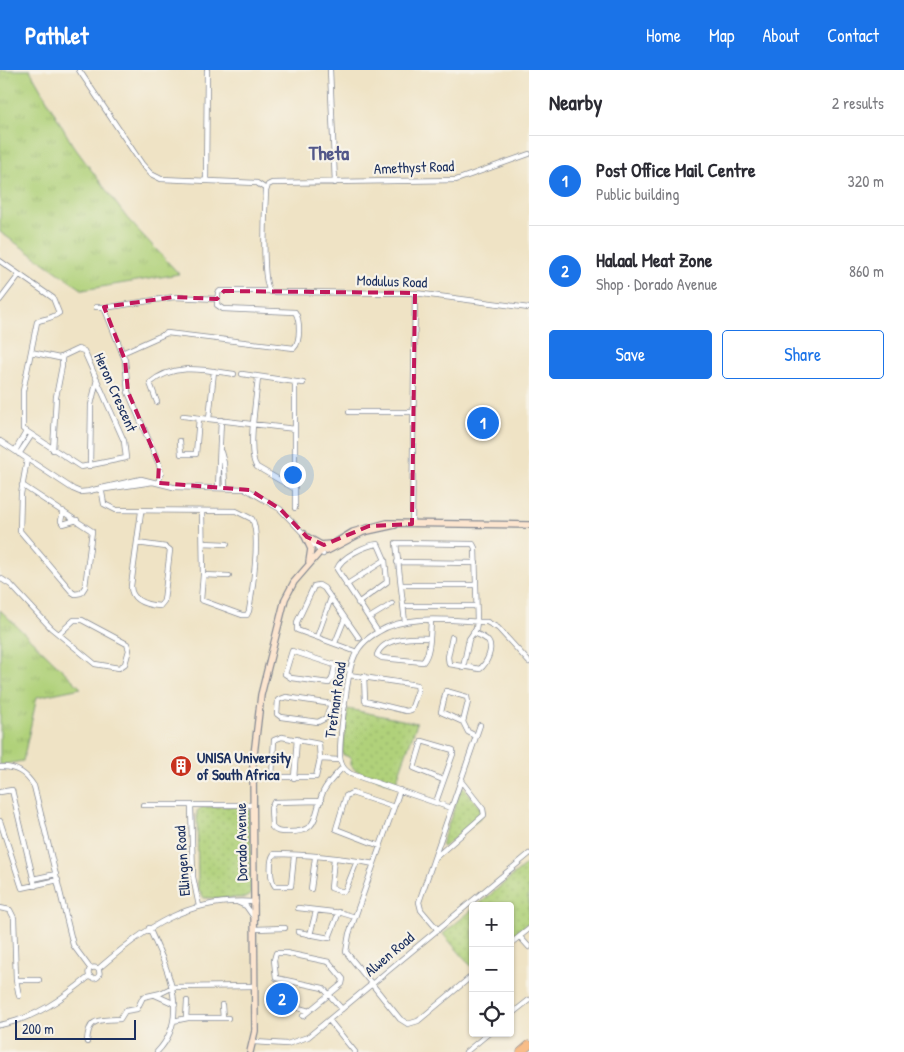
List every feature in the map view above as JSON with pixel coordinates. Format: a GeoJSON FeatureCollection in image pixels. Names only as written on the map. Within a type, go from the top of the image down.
{"type":"FeatureCollection","features":[{"type":"Feature","properties":{"kind":"highway"},"geometry":{"type":"LineString","coordinates":[[521,1052],[529,1045]]}},
{"type":"Feature","properties":{"kind":"street"},"geometry":{"type":"LineString","coordinates":[[78,70],[146,170],[161,179],[257,183],[266,189],[266,277],[268,291]]}},
{"type":"Feature","properties":{"kind":"street"},"geometry":{"type":"LineString","coordinates":[[206,180],[207,70]]}},
{"type":"Feature","properties":{"kind":"street"},"geometry":{"type":"LineString","coordinates":[[330,70],[335,182]]}},
{"type":"Feature","properties":{"kind":"street","name":"Amethyst Road"},"geometry":{"type":"LineString","coordinates":[[266,189],[268,185],[276,183],[456,180],[529,154]]}},
{"type":"Feature","properties":{"kind":"street"},"geometry":{"type":"LineString","coordinates":[[0,261],[53,298],[59,313],[50,320],[37,322],[23,391],[22,426],[26,432],[17,452]]}},
{"type":"Feature","properties":{"kind":"street"},"geometry":{"type":"LineString","coordinates":[[0,300],[19,275]]}},
{"type":"Feature","properties":{"kind":"street","name":"Modulus Road"},"geometry":{"type":"LineString","coordinates":[[217,299],[220,291],[415,293],[529,308]]}},
{"type":"Feature","properties":{"kind":"street"},"geometry":{"type":"LineString","coordinates":[[412,524],[415,293]]}},
{"type":"Feature","properties":{"kind":"street"},"geometry":{"type":"LineString","coordinates":[[96,307],[174,297],[217,299],[217,305],[223,309],[295,312],[297,316],[297,345],[290,349],[166,333],[122,353]]}},
{"type":"Feature","properties":{"kind":"street"},"geometry":{"type":"LineString","coordinates":[[104,307],[126,366],[128,392],[159,464],[161,474],[156,482]]}},
{"type":"Feature","properties":{"kind":"street","name":"Heron Crescent"},"geometry":{"type":"LineString","coordinates":[[26,432],[80,467],[124,460],[127,455],[125,443],[83,350],[80,349],[62,358],[31,352]]}},
{"type":"Feature","properties":{"kind":"street"},"geometry":{"type":"LineString","coordinates":[[54,450],[56,401],[62,358]]}},
{"type":"Feature","properties":{"kind":"street"},"geometry":{"type":"LineString","coordinates":[[157,402],[150,385],[154,380],[182,368],[234,374]]}},
{"type":"Feature","properties":{"kind":"street"},"geometry":{"type":"LineString","coordinates":[[209,419],[214,371]]}},
{"type":"Feature","properties":{"kind":"street"},"geometry":{"type":"LineString","coordinates":[[242,374],[303,383]]}},
{"type":"Feature","properties":{"kind":"street"},"geometry":{"type":"LineString","coordinates":[[258,377],[252,456],[254,464],[295,489]]}},
{"type":"Feature","properties":{"kind":"street"},"geometry":{"type":"LineString","coordinates":[[90,466],[91,405],[97,379]]}},
{"type":"Feature","properties":{"kind":"street"},"geometry":{"type":"LineString","coordinates":[[295,382],[295,508]]}},
{"type":"Feature","properties":{"kind":"street"},"geometry":{"type":"LineString","coordinates":[[349,412],[413,412]]}},
{"type":"Feature","properties":{"kind":"street"},"geometry":{"type":"LineString","coordinates":[[183,416],[295,429]]}},
{"type":"Feature","properties":{"kind":"street"},"geometry":{"type":"LineString","coordinates":[[180,441],[181,454],[196,454],[199,418]]}},
{"type":"Feature","properties":{"kind":"street"},"geometry":{"type":"LineString","coordinates":[[218,487],[221,420]]}},
{"type":"Feature","properties":{"kind":"street"},"geometry":{"type":"LineString","coordinates":[[17,452],[33,437]]}},
{"type":"Feature","properties":{"kind":"street"},"geometry":{"type":"LineString","coordinates":[[0,442],[80,492],[156,482],[174,487],[246,489],[267,499],[280,508],[322,553]]}},
{"type":"Feature","properties":{"kind":"street"},"geometry":{"type":"LineString","coordinates":[[221,452],[224,463],[225,488]]}},
{"type":"Feature","properties":{"kind":"street"},"geometry":{"type":"LineString","coordinates":[[22,485],[90,529],[92,535],[85,587],[82,592],[76,594],[70,590],[21,533],[22,485],[27,459]]}},
{"type":"Feature","properties":{"kind":"street"},"geometry":{"type":"LineString","coordinates":[[101,488],[104,504],[108,508],[141,512],[239,511],[252,519],[254,527],[254,572],[248,614],[242,615],[202,601],[202,512]]}},
{"type":"Feature","properties":{"kind":"street"},"geometry":{"type":"LineString","coordinates":[[63,511],[61,521],[63,524],[77,520]]}},
{"type":"Feature","properties":{"kind":"street"},"geometry":{"type":"LineString","coordinates":[[137,543],[166,547],[170,550],[164,601],[160,606],[137,600],[132,596],[131,586],[141,512]]}},
{"type":"Feature","properties":{"kind":"street"},"geometry":{"type":"LineString","coordinates":[[305,536],[322,545],[330,544],[369,526],[387,523],[529,525]]}},
{"type":"Feature","properties":{"kind":"street"},"geometry":{"type":"LineString","coordinates":[[322,553],[355,535],[398,524]]}},
{"type":"Feature","properties":{"kind":"street"},"geometry":{"type":"LineString","coordinates":[[305,536],[311,551],[308,564]]}},
{"type":"Feature","properties":{"kind":"street"},"geometry":{"type":"LineString","coordinates":[[405,622],[395,548],[397,542],[473,544],[476,548],[477,622],[469,639],[463,668]]}},
{"type":"Feature","properties":{"kind":"street"},"geometry":{"type":"LineString","coordinates":[[203,543],[227,544]]}},
{"type":"Feature","properties":{"kind":"street"},"geometry":{"type":"LineString","coordinates":[[322,553],[330,544]]}},
{"type":"Feature","properties":{"kind":"street"},"geometry":{"type":"LineString","coordinates":[[358,603],[387,583],[385,560],[378,544],[363,548],[337,566],[346,585],[358,603],[369,618],[378,632]]}},
{"type":"Feature","properties":{"kind":"street","name":"Dorado Avenue"},"geometry":{"type":"LineString","coordinates":[[254,1042],[255,902],[253,764],[258,716],[288,592],[308,564],[322,553]]}},
{"type":"Feature","properties":{"kind":"street","name":"Dorado Avenue"},"geometry":{"type":"LineString","coordinates":[[281,615],[302,577],[322,553]]}},
{"type":"Feature","properties":{"kind":"street"},"geometry":{"type":"LineString","coordinates":[[346,585],[385,560]]}},
{"type":"Feature","properties":{"kind":"street"},"geometry":{"type":"LineString","coordinates":[[397,562],[476,563]]}},
{"type":"Feature","properties":{"kind":"street"},"geometry":{"type":"LineString","coordinates":[[203,575],[229,576]]}},
{"type":"Feature","properties":{"kind":"street"},"geometry":{"type":"LineString","coordinates":[[0,578],[11,585],[59,634],[97,665],[118,668],[124,666],[129,652],[127,644],[82,620],[74,620],[59,634]]}},
{"type":"Feature","properties":{"kind":"street"},"geometry":{"type":"LineString","coordinates":[[357,652],[298,631],[297,622],[316,585],[324,588],[359,638]]}},
{"type":"Feature","properties":{"kind":"street"},"geometry":{"type":"LineString","coordinates":[[401,585],[476,585]]}},
{"type":"Feature","properties":{"kind":"street"},"geometry":{"type":"LineString","coordinates":[[317,637],[331,598]]}},
{"type":"Feature","properties":{"kind":"street"},"geometry":{"type":"LineString","coordinates":[[369,618],[392,604]]}},
{"type":"Feature","properties":{"kind":"street"},"geometry":{"type":"LineString","coordinates":[[404,606],[476,606]]}},
{"type":"Feature","properties":{"kind":"street"},"geometry":{"type":"LineString","coordinates":[[335,643],[345,618]]}},
{"type":"Feature","properties":{"kind":"street"},"geometry":{"type":"LineString","coordinates":[[429,638],[408,638],[391,642],[378,651],[377,655],[421,663],[426,659],[429,638],[431,621]]}},
{"type":"Feature","properties":{"kind":"street","name":"Trefnant Road"},"geometry":{"type":"LineString","coordinates":[[343,768],[340,760],[350,672],[357,652],[378,632],[405,622],[477,622],[495,624],[529,662]]}},
{"type":"Feature","properties":{"kind":"street"},"geometry":{"type":"LineString","coordinates":[[452,637],[448,662],[452,666],[463,668],[481,668],[490,649],[487,640],[473,632]]}},
{"type":"Feature","properties":{"kind":"street"},"geometry":{"type":"LineString","coordinates":[[335,666],[332,680],[328,683],[291,678],[285,674],[292,651],[364,676],[417,685],[418,690],[411,710],[406,711],[365,701],[364,676]]}},
{"type":"Feature","properties":{"kind":"street"},"geometry":{"type":"LineString","coordinates":[[463,722],[441,712],[446,691],[468,698],[463,722],[468,732],[476,736]]}},
{"type":"Feature","properties":{"kind":"street"},"geometry":{"type":"LineString","coordinates":[[330,704],[326,718],[320,722],[277,715],[278,701],[281,697],[345,706]]}},
{"type":"Feature","properties":{"kind":"street"},"geometry":{"type":"LineString","coordinates":[[438,930],[421,910],[419,903],[480,725]]}},
{"type":"Feature","properties":{"kind":"street"},"geometry":{"type":"LineString","coordinates":[[279,737],[318,743],[320,759],[316,777],[272,777],[274,742],[279,737]]}},
{"type":"Feature","properties":{"kind":"street"},"geometry":{"type":"LineString","coordinates":[[294,778],[297,739]]}},
{"type":"Feature","properties":{"kind":"street"},"geometry":{"type":"LineString","coordinates":[[436,802],[444,780],[453,750],[422,741],[414,768],[444,780]]}},
{"type":"Feature","properties":{"kind":"street"},"geometry":{"type":"LineString","coordinates":[[320,759],[340,760]]}},
{"type":"Feature","properties":{"kind":"street"},"geometry":{"type":"LineString","coordinates":[[0,767],[19,770],[32,783],[73,945],[90,968],[90,976],[42,1011],[0,1025]]}},
{"type":"Feature","properties":{"kind":"street"},"geometry":{"type":"LineString","coordinates":[[321,801],[274,802],[271,808],[272,827],[279,832],[306,831],[312,826],[326,788],[343,768],[350,774],[452,808]]}},
{"type":"Feature","properties":{"kind":"street"},"geometry":{"type":"LineString","coordinates":[[434,858],[484,815],[483,809],[461,781]]}},
{"type":"Feature","properties":{"kind":"street"},"geometry":{"type":"LineString","coordinates":[[0,792],[12,790],[35,886]]}},
{"type":"Feature","properties":{"kind":"street"},"geometry":{"type":"LineString","coordinates":[[400,790],[345,950],[398,1017],[406,1023],[416,1023],[469,979]]}},
{"type":"Feature","properties":{"kind":"street"},"geometry":{"type":"LineString","coordinates":[[380,846],[336,829],[346,796],[352,793],[394,807]]}},
{"type":"Feature","properties":{"kind":"street"},"geometry":{"type":"LineString","coordinates":[[143,805],[253,805]]}},
{"type":"Feature","properties":{"kind":"street","name":"Ellingen Road"},"geometry":{"type":"LineString","coordinates":[[90,976],[95,978],[98,976],[98,969],[149,928],[171,916],[198,906],[192,877],[191,806]]}},
{"type":"Feature","properties":{"kind":"street"},"geometry":{"type":"LineString","coordinates":[[0,821],[22,888],[58,880]]}},
{"type":"Feature","properties":{"kind":"street"},"geometry":{"type":"LineString","coordinates":[[294,856],[291,886],[274,885],[272,857],[274,854],[357,861],[374,864]]}},
{"type":"Feature","properties":{"kind":"street","name":"Alwen Road"},"geometry":{"type":"LineString","coordinates":[[254,1042],[276,1044],[298,1042],[310,1036],[529,854]]}},
{"type":"Feature","properties":{"kind":"street"},"geometry":{"type":"LineString","coordinates":[[311,889],[315,858]]}},
{"type":"Feature","properties":{"kind":"street"},"geometry":{"type":"LineString","coordinates":[[334,859],[331,888],[343,892],[357,861]]}},
{"type":"Feature","properties":{"kind":"street"},"geometry":{"type":"LineString","coordinates":[[34,879],[56,874]]}},
{"type":"Feature","properties":{"kind":"street"},"geometry":{"type":"LineString","coordinates":[[198,906],[236,901],[255,902]]}},
{"type":"Feature","properties":{"kind":"street"},"geometry":{"type":"LineString","coordinates":[[236,901],[248,908],[255,920]]}},
{"type":"Feature","properties":{"kind":"street"},"geometry":{"type":"LineString","coordinates":[[0,908],[10,910],[14,918],[16,980],[19,996]]}},
{"type":"Feature","properties":{"kind":"street"},"geometry":{"type":"LineString","coordinates":[[298,908],[339,912],[355,917]]}},
{"type":"Feature","properties":{"kind":"street"},"geometry":{"type":"LineString","coordinates":[[310,935],[316,911]]}},
{"type":"Feature","properties":{"kind":"street"},"geometry":{"type":"LineString","coordinates":[[298,932],[330,938],[339,912]]}},
{"type":"Feature","properties":{"kind":"street"},"geometry":{"type":"LineString","coordinates":[[149,928],[173,987],[173,1022],[169,1035],[157,1052]]}},
{"type":"Feature","properties":{"kind":"street"},"geometry":{"type":"LineString","coordinates":[[255,929],[285,928]]}},
{"type":"Feature","properties":{"kind":"street"},"geometry":{"type":"LineString","coordinates":[[514,941],[529,929]]}},
{"type":"Feature","properties":{"kind":"street"},"geometry":{"type":"LineString","coordinates":[[520,936],[529,947]]}},
{"type":"Feature","properties":{"kind":"street"},"geometry":{"type":"LineString","coordinates":[[303,1016],[329,994],[344,982],[343,979],[333,965],[286,953],[275,955],[274,973],[276,978],[321,987],[329,994],[342,1009]]}},
{"type":"Feature","properties":{"kind":"street"},"geometry":{"type":"LineString","coordinates":[[90,968],[98,969]]}},
{"type":"Feature","properties":{"kind":"street"},"geometry":{"type":"LineString","coordinates":[[16,980],[39,980]]}},
{"type":"Feature","properties":{"kind":"street"},"geometry":{"type":"LineString","coordinates":[[87,1042],[88,1029],[92,1024],[100,1020],[120,1019],[125,1011],[137,1009],[144,997],[155,995],[173,987],[255,986]]}},
{"type":"Feature","properties":{"kind":"street"},"geometry":{"type":"LineString","coordinates":[[155,995],[174,1004]]}},
{"type":"Feature","properties":{"kind":"street"},"geometry":{"type":"LineString","coordinates":[[514,1012],[529,1000]]}},
{"type":"Feature","properties":{"kind":"street"},"geometry":{"type":"LineString","coordinates":[[186,1018],[187,1001]]}},
{"type":"Feature","properties":{"kind":"street"},"geometry":{"type":"LineString","coordinates":[[173,1022],[186,1018],[225,1018],[222,1005]]}},
{"type":"Feature","properties":{"kind":"street"},"geometry":{"type":"LineString","coordinates":[[295,1007],[309,1011]]}},
{"type":"Feature","properties":{"kind":"street"},"geometry":{"type":"LineString","coordinates":[[329,1020],[355,1052]]}},
{"type":"Feature","properties":{"kind":"street"},"geometry":{"type":"LineString","coordinates":[[466,1052],[484,1037]]}},
{"type":"Feature","properties":{"kind":"street"},"geometry":{"type":"LineString","coordinates":[[250,1052],[254,1042]]}},
{"type":"Feature","properties":{"kind":"highlighted area"},"geometry":{"type":"Polygon","coordinates":[[[224,291],[415,293],[412,524],[369,526],[324,545],[307,537],[280,509],[250,490],[158,483],[159,464],[128,392],[125,360],[104,307],[174,297],[217,299],[224,291]]]}},
{"type":"Feature","properties":{"kind":"green space"},"geometry":{"type":"Polygon","coordinates":[[[0,70],[30,70],[72,144],[127,218],[179,274],[83,290],[0,232],[0,70]]]}},
{"type":"Feature","properties":{"kind":"green space"},"geometry":{"type":"Polygon","coordinates":[[[0,610],[81,688],[37,697],[23,761],[0,765],[0,610]]]}},
{"type":"Feature","properties":{"kind":"green space"},"geometry":{"type":"Polygon","coordinates":[[[348,709],[417,723],[395,785],[355,770],[351,765],[351,758],[342,754],[348,709]]]}},
{"type":"Feature","properties":{"kind":"green space"},"geometry":{"type":"Polygon","coordinates":[[[464,787],[483,811],[481,817],[443,847],[441,845],[461,789],[464,787]]]}},
{"type":"Feature","properties":{"kind":"green space"},"geometry":{"type":"Polygon","coordinates":[[[247,806],[251,811],[251,894],[245,898],[204,898],[198,888],[197,811],[202,807],[247,806]]]}},
{"type":"Feature","properties":{"kind":"green space"},"geometry":{"type":"Polygon","coordinates":[[[529,862],[529,922],[514,935],[514,902],[482,902],[529,862]]]}},
{"type":"Feature","properties":{"kind":"green space"},"geometry":{"type":"Polygon","coordinates":[[[469,912],[469,963],[443,934],[469,912]]]}},
{"type":"Feature","properties":{"kind":"place","name":"Post Office Mail Centre"},"geometry":{"type":"Point","coordinates":[483,423]}},
{"type":"Feature","properties":{"kind":"place","name":"UNISA University of South Africa"},"geometry":{"type":"Point","coordinates":[181,766]}},
{"type":"Feature","properties":{"kind":"place","name":"Halaal Meat Zone"},"geometry":{"type":"Point","coordinates":[282,999]}},
{"type":"Feature","properties":{"kind":"district","name":"Theta"},"geometry":{"type":"Point","coordinates":[329,152]}}]}
